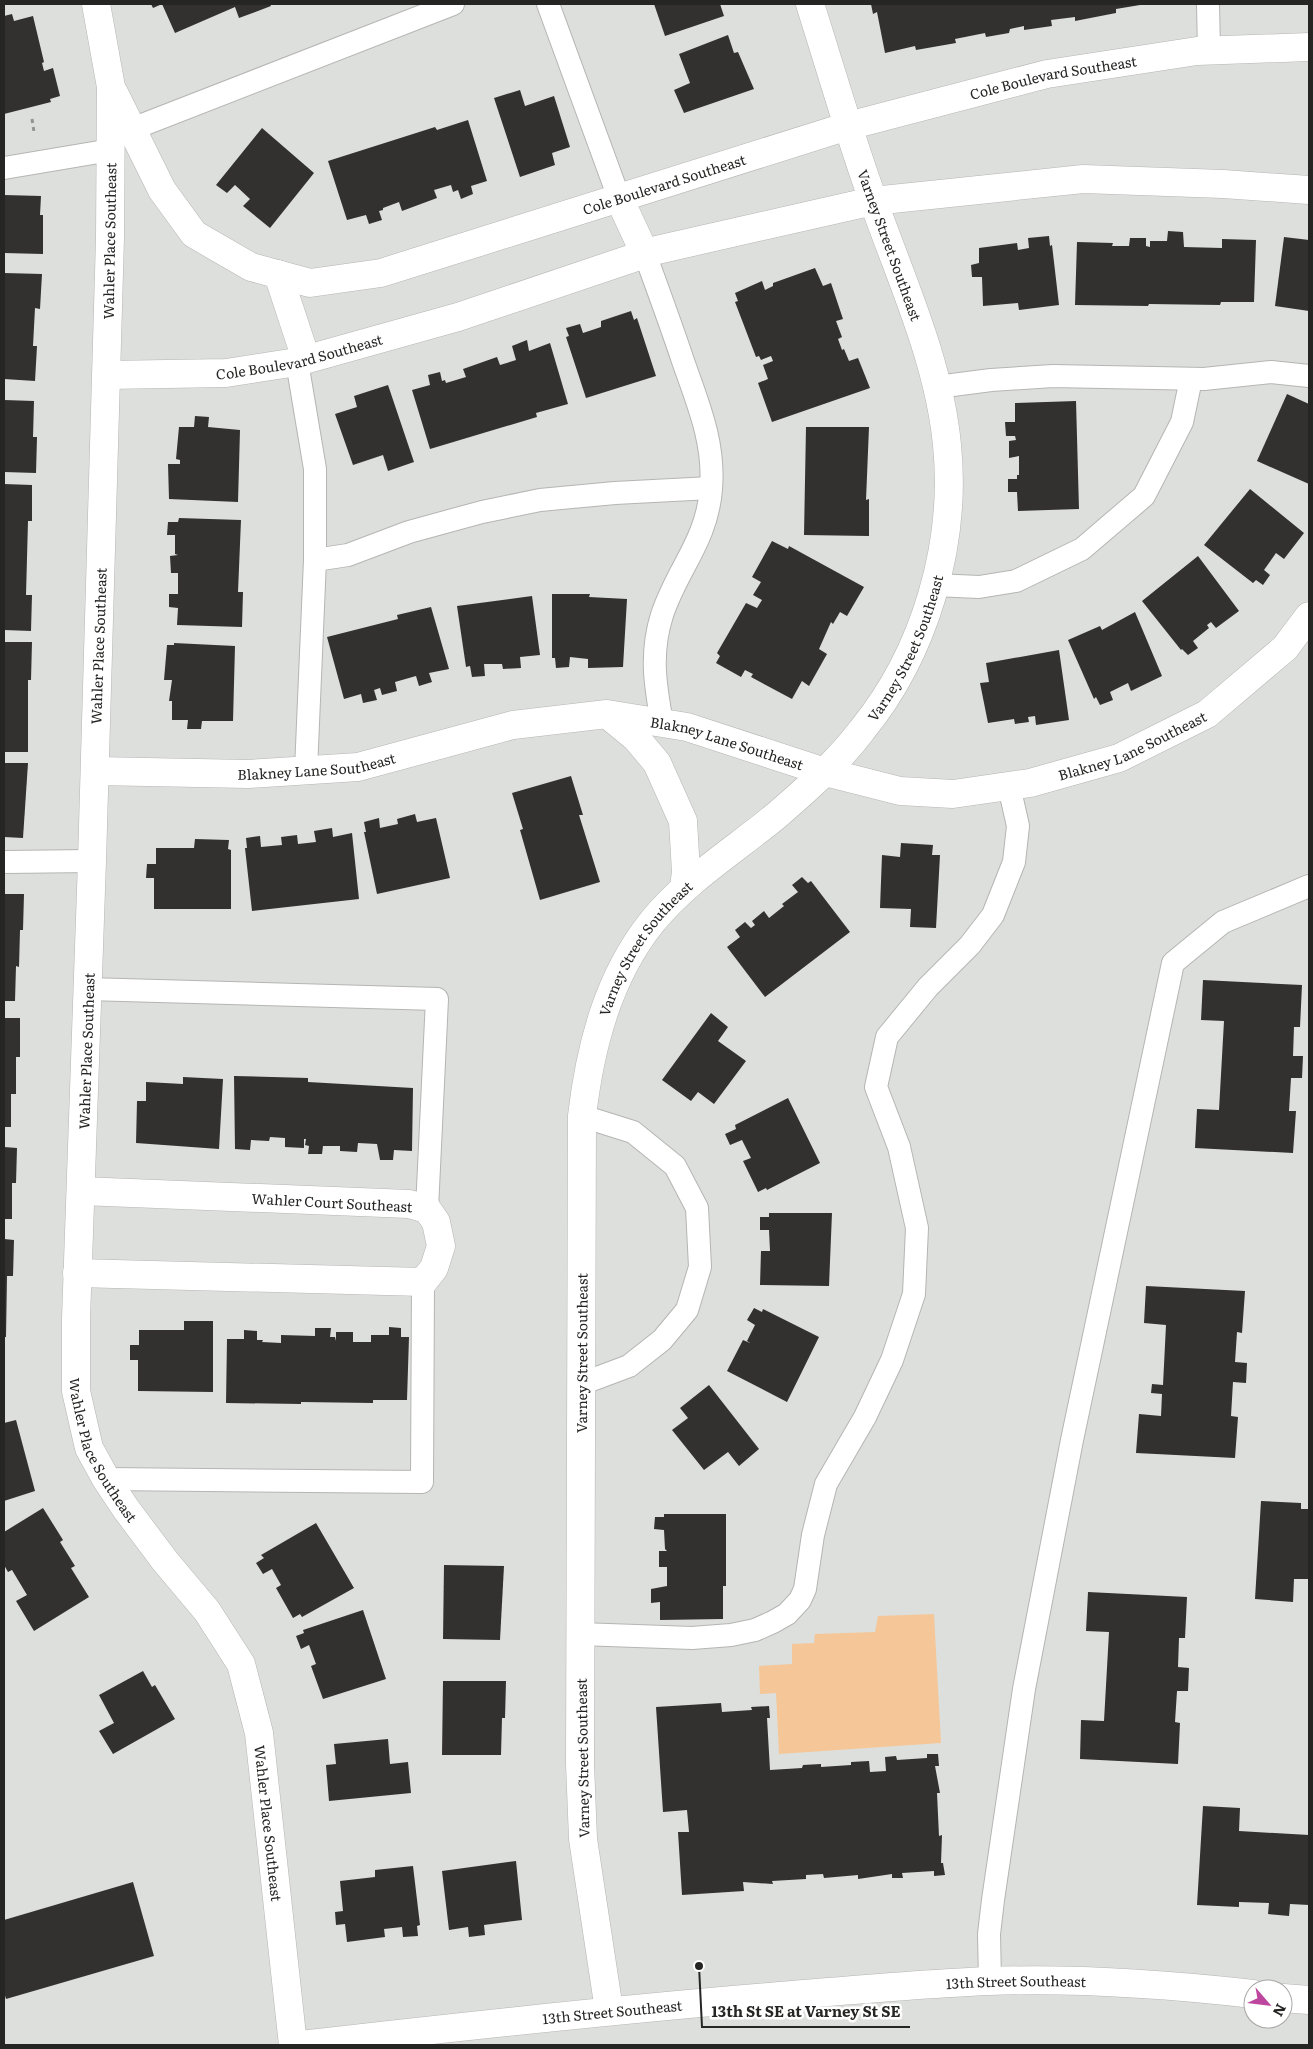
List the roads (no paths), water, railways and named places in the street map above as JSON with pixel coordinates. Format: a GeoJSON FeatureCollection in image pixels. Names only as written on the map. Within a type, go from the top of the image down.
{"type":"FeatureCollection","features":[{"type":"Feature","properties":{"kind":"street","name":"Wahler Place Southeast"},"geometry":{"type":"LineString","coordinates":[[96,4],[111,87],[111,150],[95,771],[77,1273],[76,1391],[89,1448],[106,1478],[165,1561],[207,1610],[241,1664],[259,1733],[293,2045]]}},
{"type":"Feature","properties":{"kind":"street","name":"Varney Street Southeast"},"geometry":{"type":"LineString","coordinates":[[609,2010],[583,1839],[580,1764],[582,1116],[587,1073],[602,1017],[618,977],[652,922],[684,887],[777,814],[825,772],[862,731],[880,706],[916,639],[934,585],[944,545],[949,478],[947,444],[937,388],[920,326],[873,201],[810,4]]}},
{"type":"Feature","properties":{"kind":"street","name":"Cole Boulevard Southeast"},"geometry":{"type":"LineString","coordinates":[[111,87],[162,190],[194,234],[251,267],[310,284],[381,273],[848,126],[1046,74],[1209,51],[1309,48]]}},
{"type":"Feature","properties":{"kind":"street","name":"Cole Boulevard Southeast"},"geometry":{"type":"LineString","coordinates":[[106,375],[226,373],[301,360],[458,317],[645,254],[873,201],[1083,179],[1223,184],[1309,190]]}},
{"type":"Feature","properties":{"kind":"street"},"geometry":{"type":"LineString","coordinates":[[619,198],[645,254]]}},
{"type":"Feature","properties":{"kind":"street"},"geometry":{"type":"LineString","coordinates":[[278,274],[301,360]]}},
{"type":"Feature","properties":{"kind":"street","name":"Blakney Lane Southeast"},"geometry":{"type":"LineString","coordinates":[[95,771],[248,774],[358,767],[514,725],[607,714],[687,727],[825,772],[900,791],[953,794],[1030,783],[1119,758],[1207,714],[1285,648],[1309,616]]}},
{"type":"Feature","properties":{"kind":"street"},"geometry":{"type":"LineString","coordinates":[[607,714],[636,738],[658,763],[683,821],[686,872],[684,887]]}},
{"type":"Feature","properties":{"kind":"street","name":"Wahler Court Southeast"},"geometry":{"type":"LineString","coordinates":[[81,1190],[410,1204],[427,1209],[436,1222],[440,1246],[434,1268],[423,1282]]}},
{"type":"Feature","properties":{"kind":"street"},"geometry":{"type":"LineString","coordinates":[[77,1273],[423,1282]]}},
{"type":"Feature","properties":{"kind":"street","name":"13th Street Southeast"},"geometry":{"type":"LineString","coordinates":[[300,2045],[609,2010],[913,1985],[990,1981],[1144,1983],[1243,1993]]}},
{"type":"Feature","properties":{"kind":"street"},"geometry":{"type":"LineString","coordinates":[[1293,1999],[1309,2000]]}},
{"type":"Feature","properties":{"kind":"lane"},"geometry":{"type":"LineString","coordinates":[[132,130],[453,4]]}},
{"type":"Feature","properties":{"kind":"lane"},"geometry":{"type":"LineString","coordinates":[[548,4],[619,198]]}},
{"type":"Feature","properties":{"kind":"lane"},"geometry":{"type":"LineString","coordinates":[[1208,4],[1209,51]]}},
{"type":"Feature","properties":{"kind":"lane"},"geometry":{"type":"LineString","coordinates":[[4,168],[111,150]]}},
{"type":"Feature","properties":{"kind":"lane"},"geometry":{"type":"LineString","coordinates":[[645,254],[711,445],[711,488],[706,521],[663,613],[656,636],[654,677],[662,723]]}},
{"type":"Feature","properties":{"kind":"lane"},"geometry":{"type":"LineString","coordinates":[[301,360],[315,469],[315,560],[306,770]]}},
{"type":"Feature","properties":{"kind":"lane"},"geometry":{"type":"LineString","coordinates":[[937,388],[991,380],[1053,376],[1191,378],[1271,372],[1309,376]]}},
{"type":"Feature","properties":{"kind":"lane"},"geometry":{"type":"LineString","coordinates":[[934,585],[979,588],[1016,581],[1082,549],[1144,496],[1182,422],[1191,378]]}},
{"type":"Feature","properties":{"kind":"lane"},"geometry":{"type":"LineString","coordinates":[[315,560],[348,555],[418,530],[482,512],[540,500],[615,493],[711,488]]}},
{"type":"Feature","properties":{"kind":"lane"},"geometry":{"type":"LineString","coordinates":[[580,1634],[692,1638],[731,1635],[755,1630],[773,1622],[787,1614],[800,1600],[805,1589],[813,1535],[826,1484],[865,1417],[892,1360],[914,1294],[917,1228],[899,1147],[876,1087],[887,1037],[928,987],[970,945],[993,915],[1014,862],[1018,826],[1009,786]]}},
{"type":"Feature","properties":{"kind":"lane"},"geometry":{"type":"LineString","coordinates":[[4,862],[92,861]]}},
{"type":"Feature","properties":{"kind":"lane"},"geometry":{"type":"LineString","coordinates":[[990,1981],[989,1934],[1024,1689],[1072,1440],[1173,963],[1223,922],[1309,886]]}},
{"type":"Feature","properties":{"kind":"lane"},"geometry":{"type":"LineString","coordinates":[[87,989],[437,999],[427,1209]]}},
{"type":"Feature","properties":{"kind":"lane"},"geometry":{"type":"LineString","coordinates":[[581,1384],[629,1366],[662,1340],[687,1310],[700,1267],[697,1208],[675,1166],[633,1132],[582,1116]]}},
{"type":"Feature","properties":{"kind":"lane"},"geometry":{"type":"LineString","coordinates":[[106,1478],[422,1482],[423,1282]]}},
{"type":"Feature","properties":{"kind":"place","name":"13th St SE at Varney St SE"},"geometry":{"type":"Point","coordinates":[699,1966]}}]}
